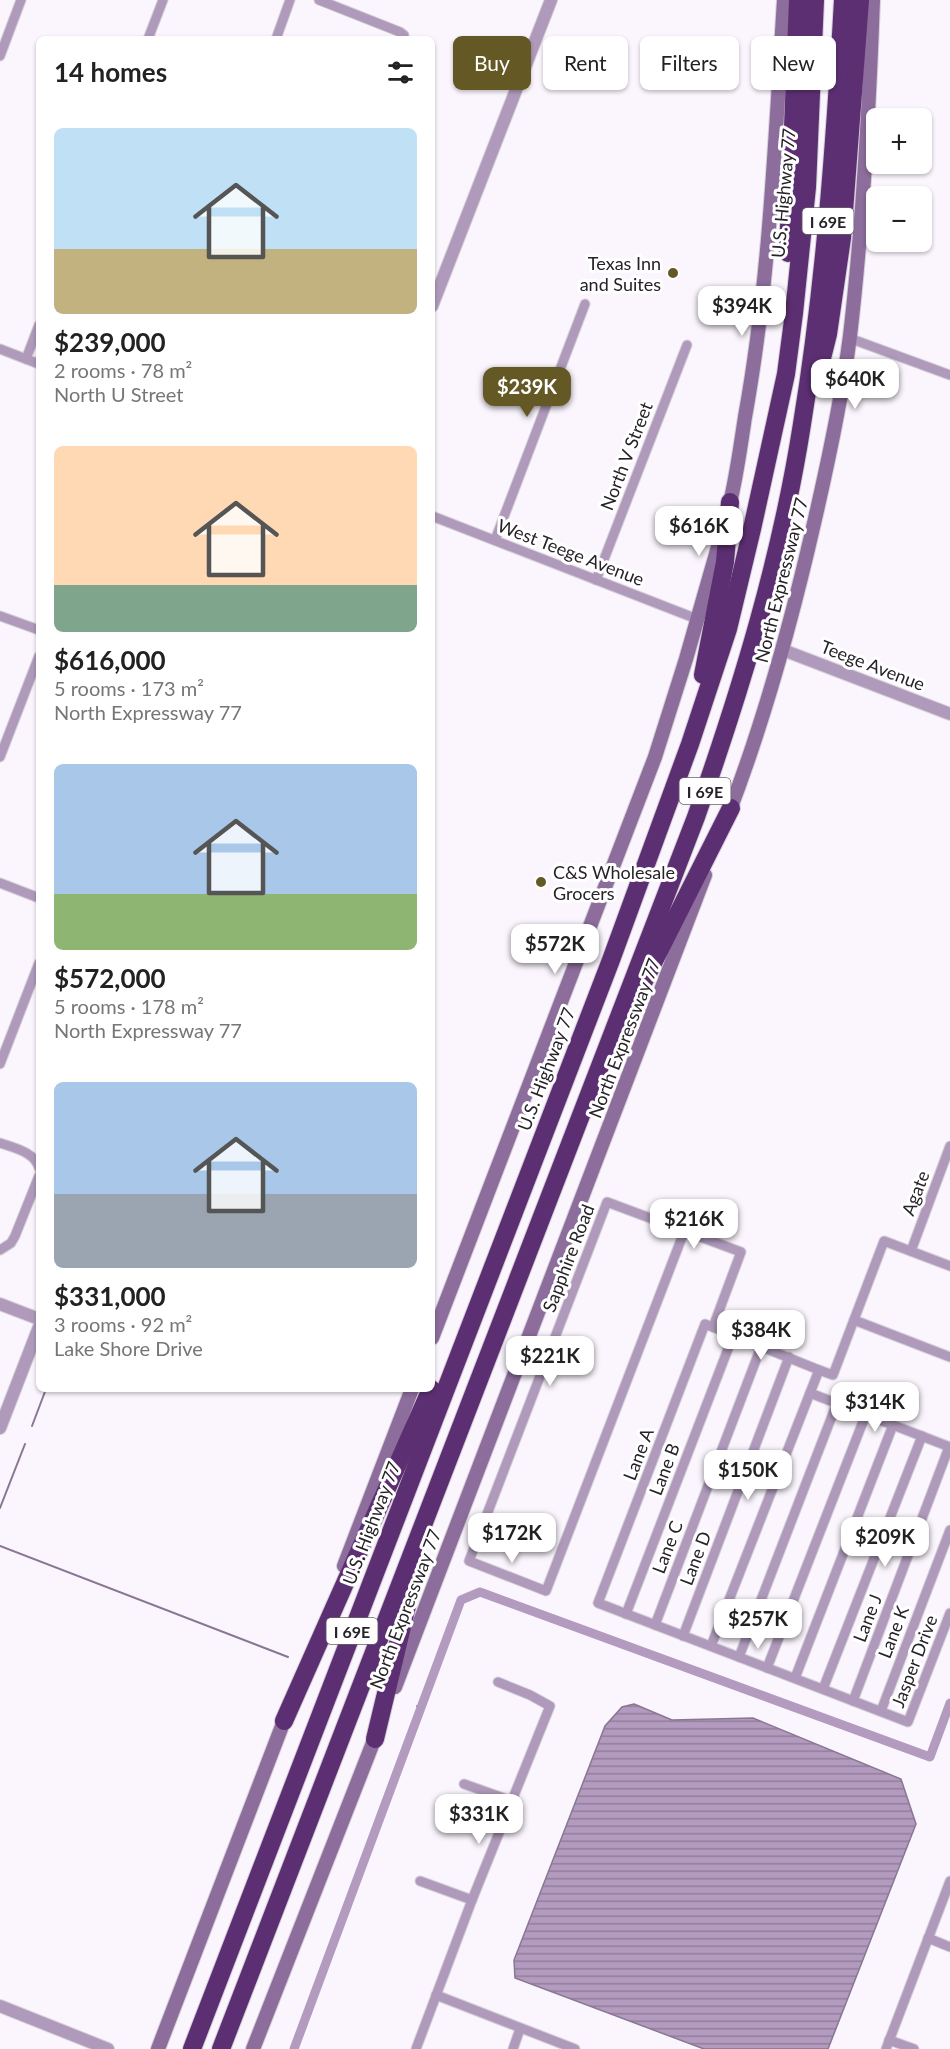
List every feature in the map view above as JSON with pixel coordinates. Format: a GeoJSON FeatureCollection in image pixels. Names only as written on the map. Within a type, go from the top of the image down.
{"type":"FeatureCollection","features":[{"type":"Feature","properties":{"kind":"highway"},"geometry":{"type":"LineString","coordinates":[[777,407],[775,387],[789,249],[798,0]]}},
{"type":"Feature","properties":{"kind":"highway"},"geometry":{"type":"LineString","coordinates":[[802,426],[812,398],[828,334],[839,260],[860,0]]}},
{"type":"Feature","properties":{"kind":"highway","name":"U.S. Highway 77"},"geometry":{"type":"LineString","coordinates":[[194,2045],[611,960],[690,744],[728,629],[786,374],[807,187],[814,7]]}},
{"type":"Feature","properties":{"kind":"highway","name":"I 69E"},"geometry":{"type":"LineString","coordinates":[[221,2049],[696,817],[755,640],[783,522],[802,426],[825,252],[842,7]]}},
{"type":"Feature","properties":{"kind":"highway"},"geometry":{"type":"LineString","coordinates":[[690,744],[725,562],[730,502]]}},
{"type":"Feature","properties":{"kind":"highway"},"geometry":{"type":"LineString","coordinates":[[570,1144],[634,1001],[731,808]]}},
{"type":"Feature","properties":{"kind":"highway"},"geometry":{"type":"LineString","coordinates":[[435,1382],[510,1221]]}},
{"type":"Feature","properties":{"kind":"highway"},"geometry":{"type":"LineString","coordinates":[[284,1721],[430,1392]]}},
{"type":"Feature","properties":{"kind":"highway"},"geometry":{"type":"LineString","coordinates":[[375,1739],[415,1574],[466,1415]]}},
{"type":"Feature","properties":{"kind":"main road"},"geometry":{"type":"LineString","coordinates":[[435,1330],[655,757],[698,619],[730,502],[753,376],[765,286],[773,194],[784,0]]}},
{"type":"Feature","properties":{"kind":"main road","name":"North Expressway 77"},"geometry":{"type":"LineString","coordinates":[[253,2049],[375,1739],[731,808],[783,650],[829,457],[849,338],[863,182],[873,0]]}},
{"type":"Feature","properties":{"kind":"main road"},"geometry":{"type":"LineString","coordinates":[[158,2049],[411,1392]]}},
{"type":"Feature","properties":{"kind":"street"},"geometry":{"type":"LineString","coordinates":[[0,56],[21,0]]}},
{"type":"Feature","properties":{"kind":"street"},"geometry":{"type":"LineString","coordinates":[[149,36],[163,0]]}},
{"type":"Feature","properties":{"kind":"street"},"geometry":{"type":"LineString","coordinates":[[277,36],[290,0]]}},
{"type":"Feature","properties":{"kind":"street"},"geometry":{"type":"LineString","coordinates":[[319,0],[391,28],[403,36]]}},
{"type":"Feature","properties":{"kind":"street"},"geometry":{"type":"LineString","coordinates":[[435,298],[551,0]]}},
{"type":"Feature","properties":{"kind":"street"},"geometry":{"type":"LineString","coordinates":[[495,540],[585,304]]}},
{"type":"Feature","properties":{"kind":"street"},"geometry":{"type":"LineString","coordinates":[[26,359],[36,333]]}},
{"type":"Feature","properties":{"kind":"street"},"geometry":{"type":"LineString","coordinates":[[849,338],[950,375]]}},
{"type":"Feature","properties":{"kind":"street","name":"North V Street"},"geometry":{"type":"LineString","coordinates":[[596,580],[687,345]]}},
{"type":"Feature","properties":{"kind":"street"},"geometry":{"type":"LineString","coordinates":[[0,348],[36,363]]}},
{"type":"Feature","properties":{"kind":"street","name":"West Teege Avenue"},"geometry":{"type":"LineString","coordinates":[[435,517],[698,619]]}},
{"type":"Feature","properties":{"kind":"street"},"geometry":{"type":"LineString","coordinates":[[0,616],[36,629]]}},
{"type":"Feature","properties":{"kind":"street","name":"Teege Avenue"},"geometry":{"type":"LineString","coordinates":[[783,650],[950,714]]}},
{"type":"Feature","properties":{"kind":"street"},"geometry":{"type":"LineString","coordinates":[[0,757],[36,664]]}},
{"type":"Feature","properties":{"kind":"street"},"geometry":{"type":"LineString","coordinates":[[0,883],[36,897]]}},
{"type":"Feature","properties":{"kind":"street"},"geometry":{"type":"LineString","coordinates":[[0,1064],[36,971]]}},
{"type":"Feature","properties":{"kind":"street"},"geometry":{"type":"LineString","coordinates":[[0,1143],[31,1155],[36,1160]]}},
{"type":"Feature","properties":{"kind":"street","name":"Agate"},"geometry":{"type":"LineString","coordinates":[[911,1251],[950,1146]]}},
{"type":"Feature","properties":{"kind":"street"},"geometry":{"type":"LineString","coordinates":[[0,1250],[11,1243],[15,1236],[36,1184]]}},
{"type":"Feature","properties":{"kind":"street","name":"Sapphire Road"},"geometry":{"type":"LineString","coordinates":[[607,1203],[684,1232],[546,1591],[469,1561],[607,1203]]}},
{"type":"Feature","properties":{"kind":"street"},"geometry":{"type":"LineString","coordinates":[[684,1232],[741,1252],[713,1328],[833,1375],[884,1241],[950,1266]]}},
{"type":"Feature","properties":{"kind":"street"},"geometry":{"type":"LineString","coordinates":[[0,1304],[36,1318]]}},
{"type":"Feature","properties":{"kind":"street"},"geometry":{"type":"LineString","coordinates":[[854,1320],[950,1357]]}},
{"type":"Feature","properties":{"kind":"street","name":"Lane A"},"geometry":{"type":"LineString","coordinates":[[626,1614],[598,1603],[705,1324],[713,1328]]}},
{"type":"Feature","properties":{"kind":"street"},"geometry":{"type":"LineString","coordinates":[[0,1428],[36,1335]]}},
{"type":"Feature","properties":{"kind":"street","name":"Lane B"},"geometry":{"type":"LineString","coordinates":[[626,1614],[733,1336]]}},
{"type":"Feature","properties":{"kind":"street","name":"Lane C"},"geometry":{"type":"LineString","coordinates":[[655,1625],[761,1347]]}},
{"type":"Feature","properties":{"kind":"street","name":"Lane D"},"geometry":{"type":"LineString","coordinates":[[683,1636],[789,1358]]}},
{"type":"Feature","properties":{"kind":"street"},"geometry":{"type":"LineString","coordinates":[[711,1646],[819,1370]]}},
{"type":"Feature","properties":{"kind":"street"},"geometry":{"type":"LineString","coordinates":[[810,1393],[950,1447]]}},
{"type":"Feature","properties":{"kind":"street"},"geometry":{"type":"LineString","coordinates":[[740,1657],[837,1403]]}},
{"type":"Feature","properties":{"kind":"street"},"geometry":{"type":"LineString","coordinates":[[767,1668],[866,1414]]}},
{"type":"Feature","properties":{"kind":"street"},"geometry":{"type":"LineString","coordinates":[[795,1678],[893,1425]]}},
{"type":"Feature","properties":{"kind":"street"},"geometry":{"type":"LineString","coordinates":[[824,1689],[922,1436]]}},
{"type":"Feature","properties":{"kind":"street","name":"Lane J"},"geometry":{"type":"LineString","coordinates":[[854,1701],[950,1447]]}},
{"type":"Feature","properties":{"kind":"street","name":"Lane K"},"geometry":{"type":"LineString","coordinates":[[880,1711],[950,1530]]}},
{"type":"Feature","properties":{"kind":"street","name":"Jasper Drive"},"geometry":{"type":"LineString","coordinates":[[880,1711],[908,1722],[950,1613]]}},
{"type":"Feature","properties":{"kind":"street"},"geometry":{"type":"LineString","coordinates":[[626,1614],[880,1711]]}},
{"type":"Feature","properties":{"kind":"street"},"geometry":{"type":"LineString","coordinates":[[416,2049],[472,1900],[550,1706],[498,1682]]}},
{"type":"Feature","properties":{"kind":"street"},"geometry":{"type":"LineString","coordinates":[[464,1784],[512,1801]]}},
{"type":"Feature","properties":{"kind":"street"},"geometry":{"type":"LineString","coordinates":[[420,1881],[472,1900]]}},
{"type":"Feature","properties":{"kind":"street"},"geometry":{"type":"LineString","coordinates":[[914,2049],[887,2044],[950,1881]]}},
{"type":"Feature","properties":{"kind":"street"},"geometry":{"type":"LineString","coordinates":[[928,1938],[950,1947]]}},
{"type":"Feature","properties":{"kind":"street"},"geometry":{"type":"LineString","coordinates":[[436,1995],[575,2049]]}},
{"type":"Feature","properties":{"kind":"street"},"geometry":{"type":"LineString","coordinates":[[0,2006],[108,2049]]}},
{"type":"Feature","properties":{"kind":"street"},"geometry":{"type":"LineString","coordinates":[[513,2049],[520,2029]]}},
{"type":"Feature","properties":{"kind":"shaded area"},"geometry":{"type":"Polygon","coordinates":[[[634,1704],[672,1720],[753,1718],[901,1779],[916,1824],[828,2049],[704,2049],[515,1978],[514,1960],[605,1726],[622,1707],[634,1704]]]}},
{"type":"Feature","properties":{"kind":"waterway"},"geometry":{"type":"LineString","coordinates":[[32,1426],[45,1392]]}},
{"type":"Feature","properties":{"kind":"waterway"},"geometry":{"type":"LineString","coordinates":[[0,1508],[25,1444]]}},
{"type":"Feature","properties":{"kind":"waterway"},"geometry":{"type":"LineString","coordinates":[[0,1546],[288,1657]]}},
{"type":"Feature","properties":{"kind":"waterway"},"geometry":{"type":"LineString","coordinates":[[294,2049],[461,1600],[480,1592],[930,1757],[950,1703]]}},
{"type":"Feature","properties":{"kind":"waterway"},"geometry":{"type":"LineString","coordinates":[[417,1706],[421,1708]]}},
{"type":"Feature","properties":{"kind":"place","name":"Texas Inn and Suites"},"geometry":{"type":"Point","coordinates":[673,273]}},
{"type":"Feature","properties":{"kind":"place","name":"C&S Wholesale Grocers"},"geometry":{"type":"Point","coordinates":[541,882]}}]}
